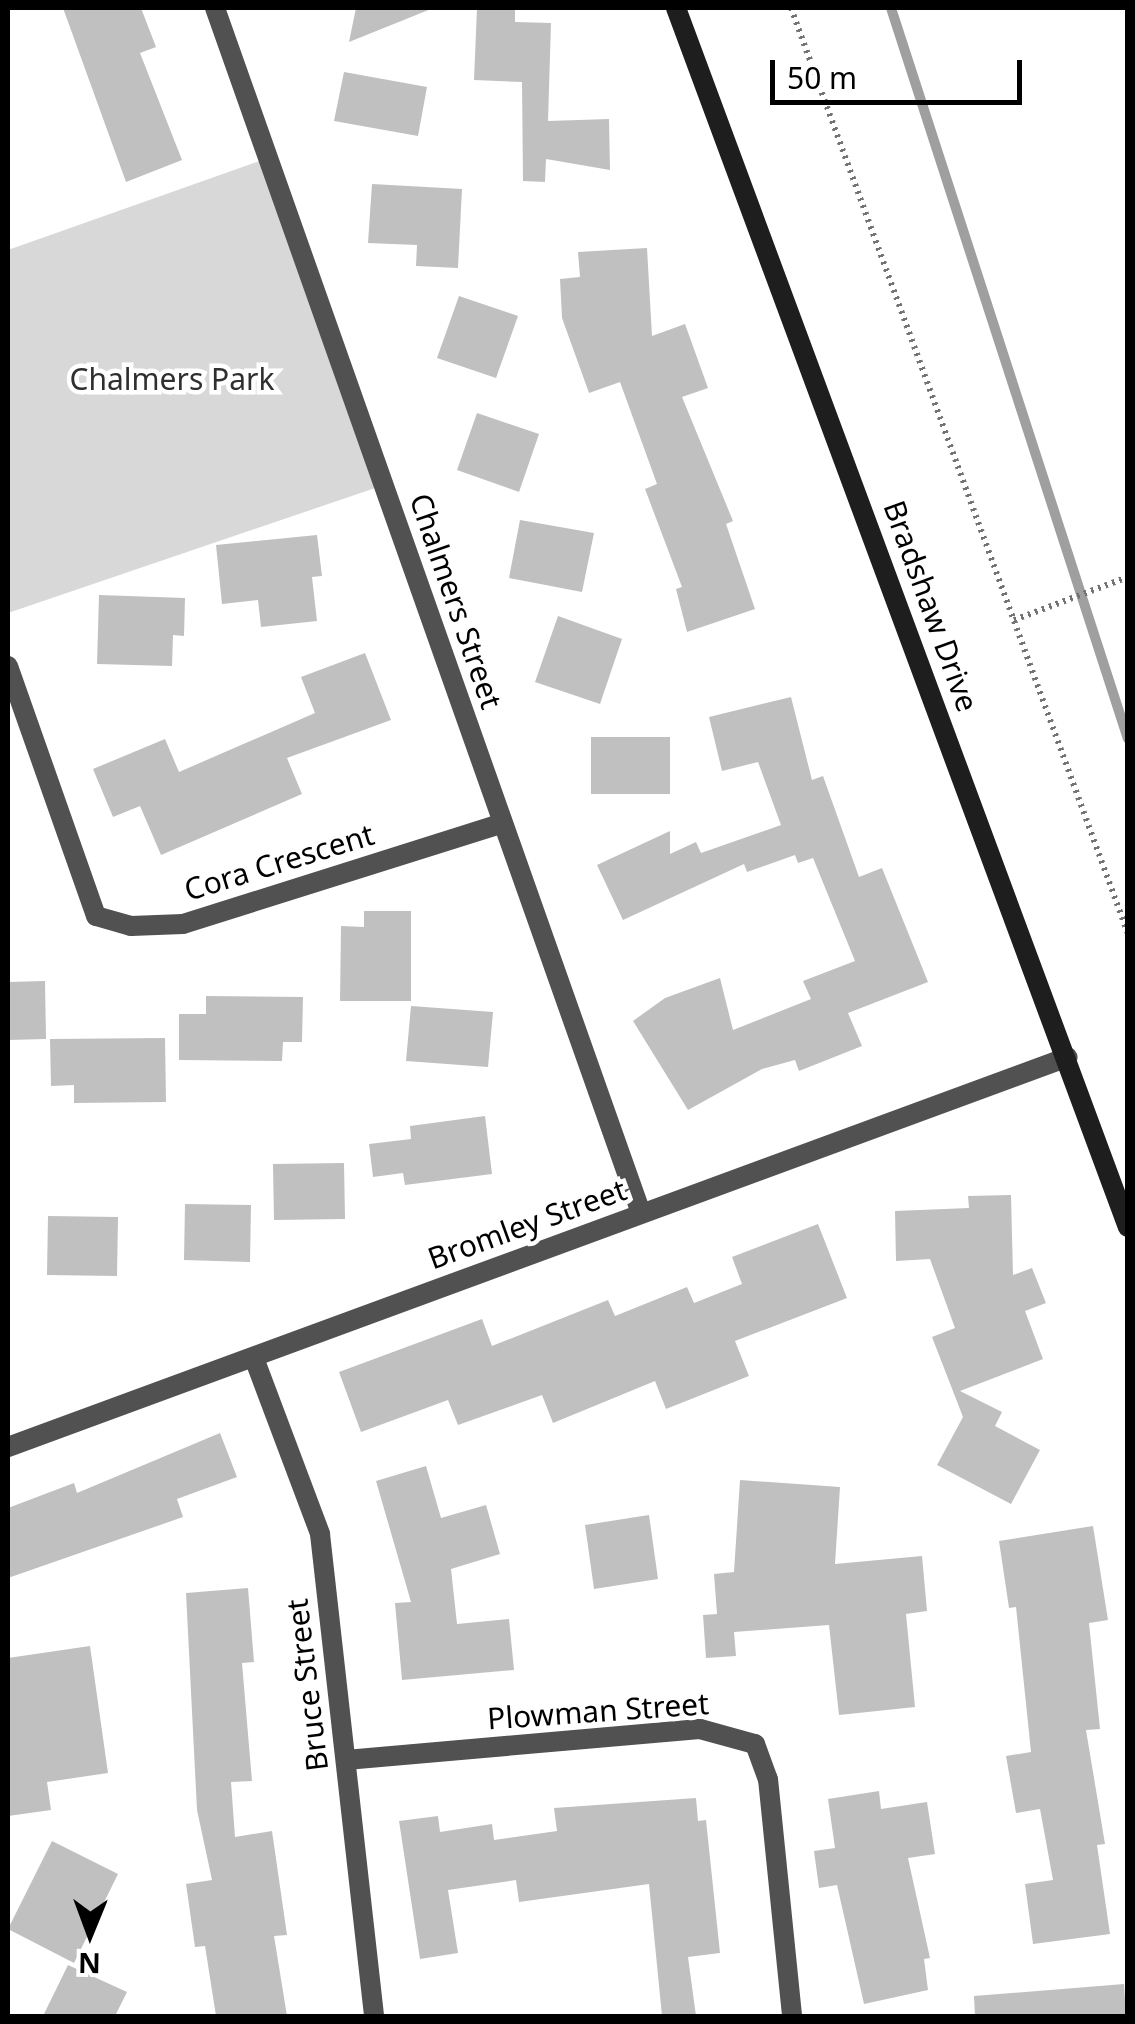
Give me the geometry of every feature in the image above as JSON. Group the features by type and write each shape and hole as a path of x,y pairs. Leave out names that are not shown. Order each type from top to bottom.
{"street":[{"name":"Chalmers Street","path":"215,8 642,1213"},
{"name":"Bradshaw Drive","path":"676,8 1128,1227"},
{"name":"Cora Crescent","path":"8,666 96,916 132,926 183,924 501,824"},
{"name":"Bromley Street","path":"8,1447 1068,1057"},
{"name":"Bruce Street","path":"254,1358 320,1534 374,2016"},
{"name":"Plowman Street","path":"346,1760 700,1729 755,1744 768,1779 792,2016"}],"path":[{"path":"791,8 1128,934"},
{"path":"1014,620 1128,577"}],"green space":[{"name":"Chalmers Park","path":"268,158 384,485 8,613 8,250"}],"building":[{"path":"63,8 141,8 156,47 140,53 182,160 126,182"},
{"path":"356,8 430,8 431,9 349,42"},
{"path":"477,8 515,8 515,22 551,23 548,121 609,119 610,170 546,159 545,182 523,181 522,82 474,80"},
{"path":"344,72 427,87 418,136 334,121"},
{"path":"372,184 462,189 458,268 416,266 417,245 368,243"},
{"path":"647,248 652,336 685,324 708,388 682,397 733,521 726,524 755,609 687,632 676,589 682,587 645,489 657,484 620,382 589,393 562,318 560,279 580,277 578,252"},
{"path":"459,296 518,316 496,378 437,358"},
{"path":"477,413 539,434 519,492 457,470"},
{"path":"520,520 594,533 582,592 509,578"},
{"path":"317,535 322,576 312,577 317,621 261,627 258,600 222,604 216,545"},
{"path":"99,595 185,598 184,636 173,635 172,666 97,664"},
{"path":"558,616 622,639 600,704 535,682"},
{"path":"365,653 391,720 287,758 302,794 161,855 140,806 113,817 93,769 165,739 179,772 315,713 301,677"},
{"path":"791,697 812,780 823,776 859,877 882,868 928,982 848,1013 862,1046 799,1071 795,1060 762,1069 688,1110 633,1021 665,998 720,978 733,1030 811,999 803,981 855,961 813,858 798,863 795,855 747,872 744,864 623,920 597,865 670,831 670,854 696,842 701,853 781,825 758,762 722,771 709,717"},
{"path":"591,737 670,737 670,794 591,794"},
{"path":"364,911 411,911 411,1001 340,1001 341,926 364,927"},
{"path":"45,981 46,1039 8,1040 8,982"},
{"path":"206,996 303,997 302,1042 283,1042 282,1061 179,1060 179,1014 206,1014"},
{"path":"411,1006 493,1012 488,1067 406,1061"},
{"path":"165,1038 166,1102 74,1103 74,1085 51,1086 50,1039"},
{"path":"485,1116 492,1174 405,1185 403,1173 373,1177 369,1144 411,1139 410,1126"},
{"path":"344,1163 345,1219 274,1220 273,1164"},
{"path":"1011,1195 1013,1275 1032,1268 1046,1303 1025,1311 1043,1359 960,1391 1002,1412 995,1426 1040,1450 1011,1504 937,1465 963,1417 932,1337 955,1328 930,1259 896,1261 895,1211 969,1208 968,1196"},
{"path":"185,1204 251,1205 250,1262 184,1260"},
{"path":"48,1216 118,1217 117,1276 47,1275"},
{"path":"818,1224 847,1298 735,1341 749,1376 666,1409 655,1381 553,1423 542,1395 458,1425 448,1400 361,1432 339,1372 482,1319 492,1346 608,1300 615,1316 687,1287 694,1303 742,1284 732,1257"},
{"path":"220,1433 237,1477 177,1499 183,1517 8,1578 8,1508 74,1483 77,1493"},
{"path":"426,1466 441,1518 486,1505 500,1554 451,1569 457,1624 509,1619 514,1670 402,1680 395,1603 411,1602 376,1481"},
{"path":"740,1480 840,1487 835,1564 922,1556 927,1611 906,1614 915,1707 839,1715 829,1625 734,1632 736,1656 706,1658 703,1615 717,1614 714,1574 734,1572"},
{"path":"649,1515 658,1579 594,1589 585,1525"},
{"path":"1093,1526 1108,1620 1089,1623 1100,1729 1086,1730 1105,1844 1097,1845 1110,1934 1033,1944 1025,1884 1053,1880 1040,1809 1016,1813 1006,1756 1031,1752 1016,1607 1009,1608 999,1541"},
{"path":"248,1588 254,1662 242,1663 252,1781 231,1782 235,1837 272,1831 287,1935 274,1936 287,2016 216,2016 205,1946 195,1947 186,1884 212,1880 197,1810 186,1593"},
{"path":"90,1646 108,1773 47,1782 51,1810 8,1816 8,1658"},
{"path":"879,1791 881,1809 927,1802 935,1854 908,1858 930,1958 924,1959 928,1990 864,2004 837,1885 819,1888 814,1851 835,1848 828,1799"},
{"path":"696,1798 698,1821 706,1820 720,1953 688,1957 696,2016 662,2016 649,1884 519,1902 516,1880 448,1890 458,1953 420,1959 399,1821 438,1816 440,1832 492,1824 494,1840 557,1831 554,1808"},
{"path":"52,1841 118,1874 74,1963 8,1929"},
{"path":"68,1965 127,1992 115,2016 43,2016"},
{"path":"1124,1984 1126,2016 975,2016 974,1996"}],"waterway":[{"path":"891,8 1128,739"}]}
